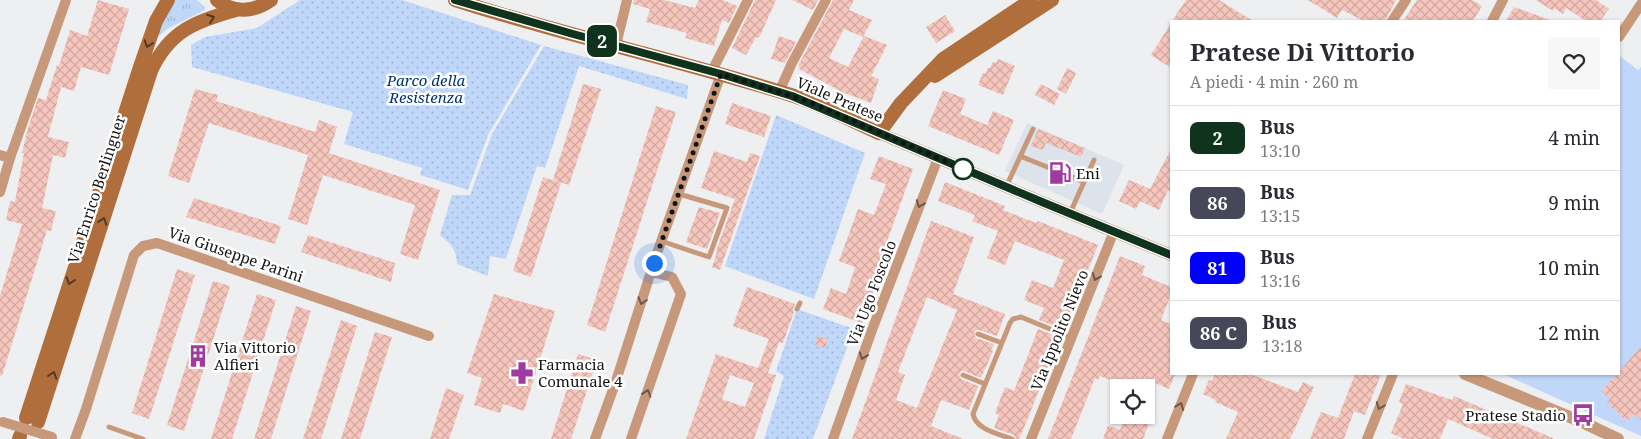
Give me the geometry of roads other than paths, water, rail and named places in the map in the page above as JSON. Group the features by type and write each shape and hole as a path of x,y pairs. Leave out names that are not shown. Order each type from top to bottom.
{"main road":[{"name":"Via Enrico Berlinguer","path":"161,0 32,420 155,61 168,43 188,26 236,10"},
{"name":"Via Enrico Berlinguer","path":"156,21 168,0"},
{"path":"217,0 236,10 255,9 271,0"},
{"name":"Viale Pratese","path":"455,0 716,72 810,102 879,133"},
{"path":"879,133 901,103 943,59 1032,0"},
{"path":"920,82 938,74 1052,0"}],"street":[{"path":"0,192 5,156 66,0"},
{"path":"616,45 627,0"},
{"path":"595,439 678,194 716,72 748,0"},
{"path":"779,92 792,63 826,0"},
{"path":"1393,20 1406,0"},
{"path":"1493,20 1503,0"},
{"path":"1620,36 1641,4"},
{"name":"Viale Pratese","path":"879,133 1170,255"},
{"name":"Via Ugo Foscolo","path":"833,439 872,330 938,158"},
{"name":"Via Ippolito Nievo","path":"1031,439 1114,231"},
{"name":"Via Giuseppe Parini","path":"76,439 134,255 143,246 157,243 429,336"},
{"path":"632,439 681,294 678,285 672,277 651,272"},
{"path":"1167,439 1193,375"},
{"path":"1367,439 1392,375"},
{"path":"1467,375 1582,422 1618,439"},
{"path":"2,421 56,438"},
{"path":"1598,430 1611,439"}],"lane":[{"path":"1006,187 1032,129"},
{"path":"1020,156 1084,182"},
{"path":"1070,214 1094,160"},
{"path":"662,241 709,257 726,208 678,194"},
{"path":"798,309 800,303"},
{"path":"1012,439 980,426 974,421 975,410 1010,323 1016,318 1025,318 1072,338"},
{"path":"978,334 1002,343"},
{"path":"963,375 985,384"},
{"path":"109,427 143,439"}],"place":[{"name":"Eni","path":"1060,173"},
{"name":"Via Vittorio Alfieri","path":"198,356"},
{"name":"Farmacia Comunale 4","path":"522,373"},
{"name":"Pratese Stadio","path":"1583,415"}],"park label":[{"name":"Parco della Resistenza","path":"426,88"}]}
